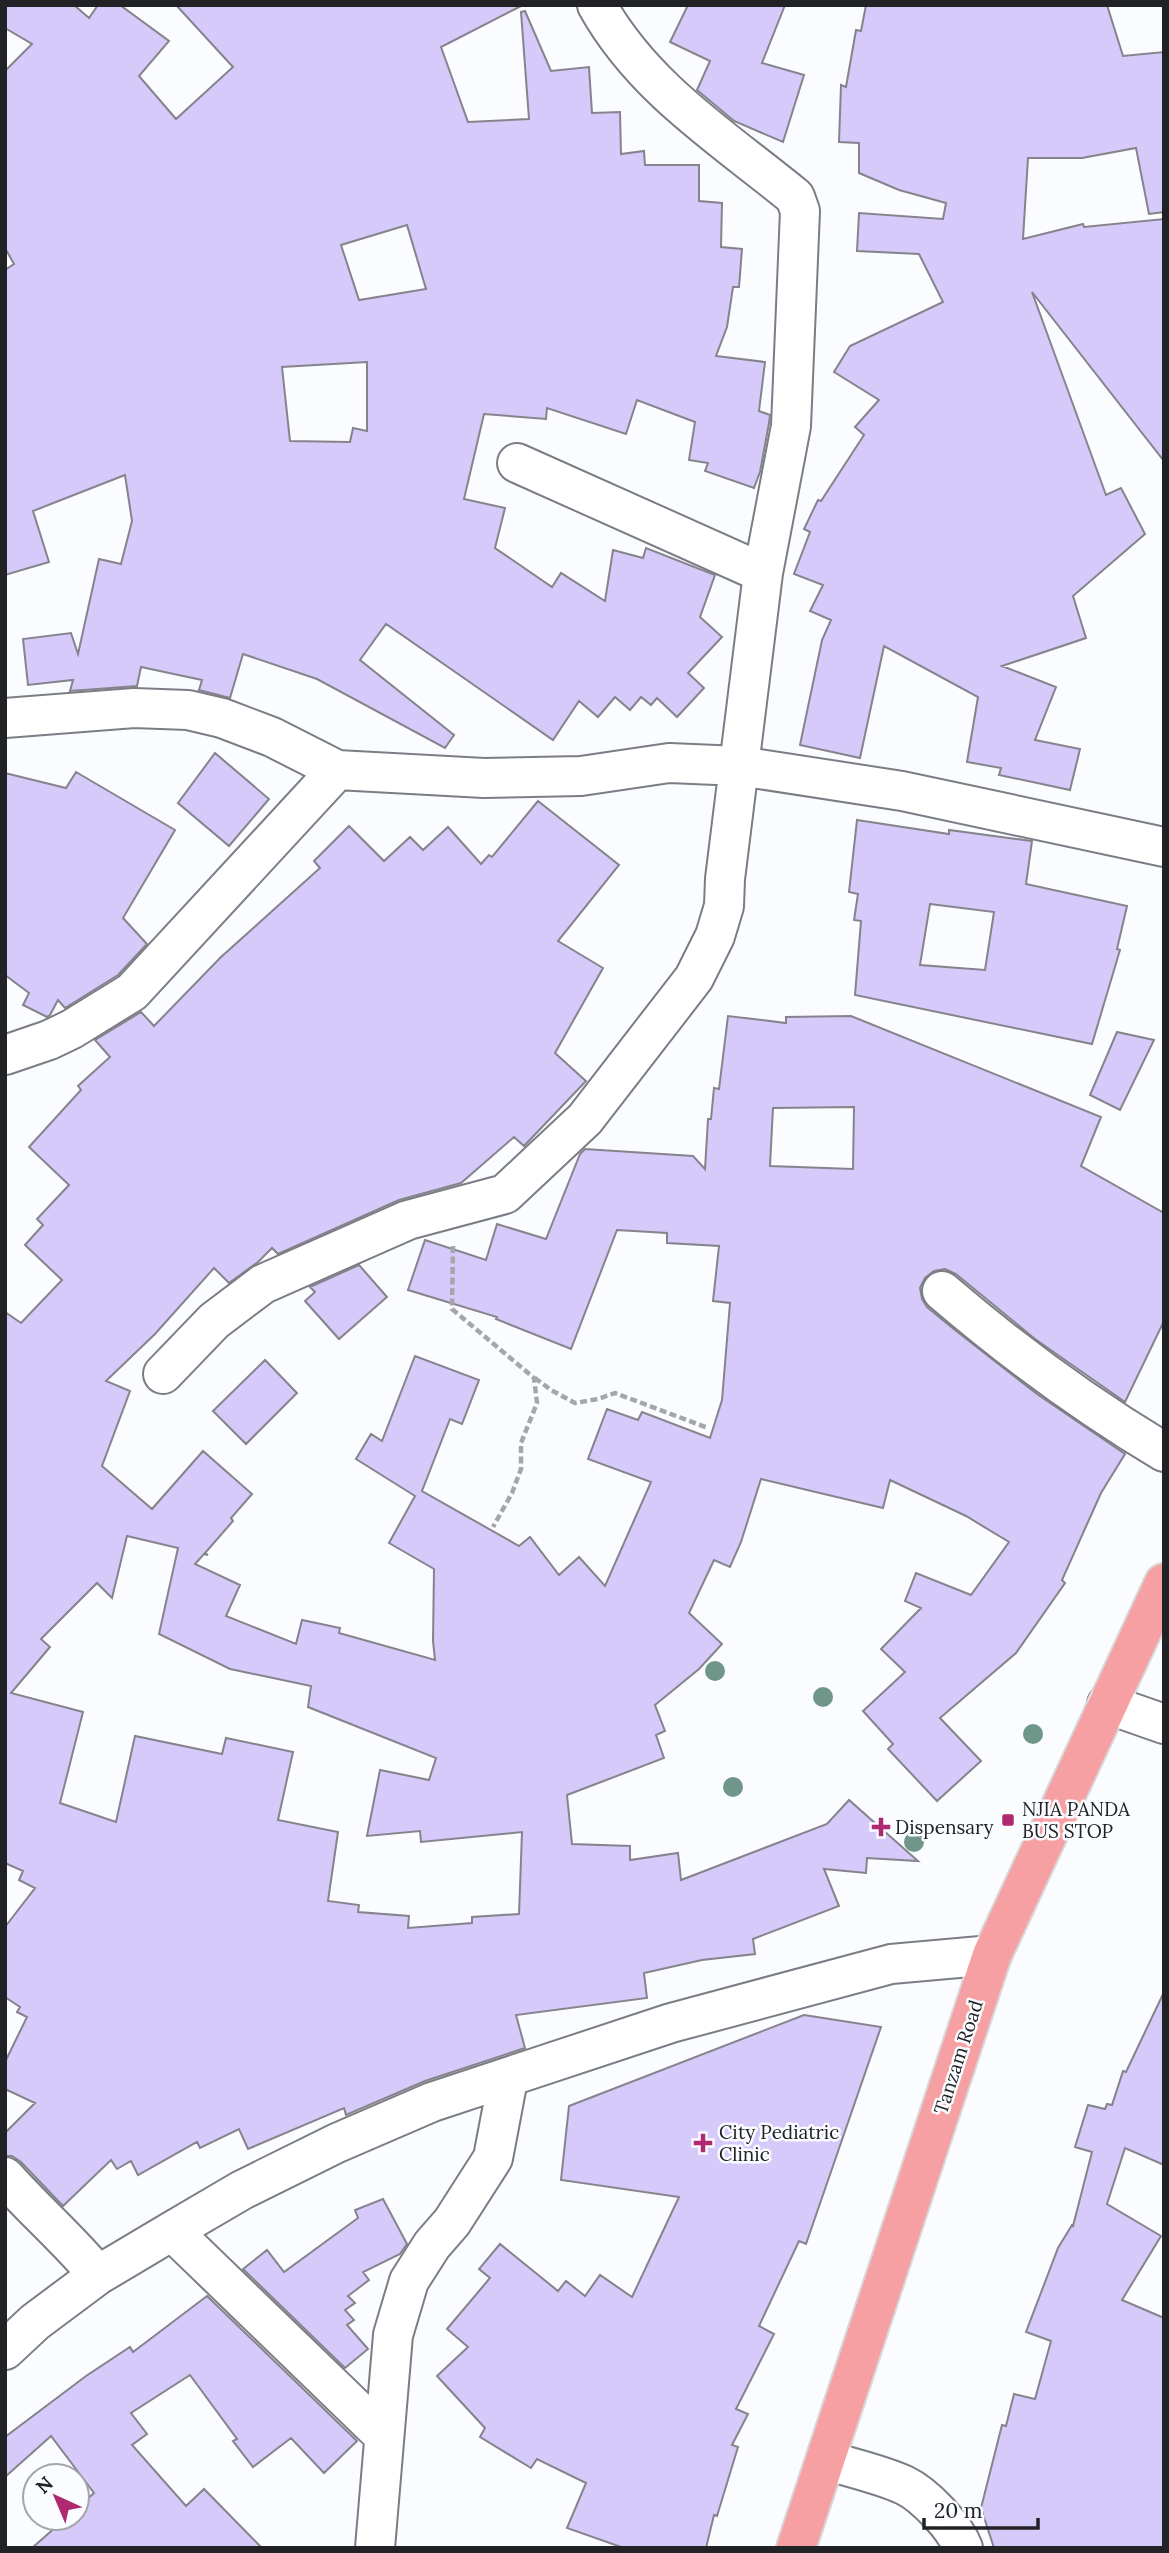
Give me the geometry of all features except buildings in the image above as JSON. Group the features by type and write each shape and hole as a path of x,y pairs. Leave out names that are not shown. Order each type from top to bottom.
{"highway":[{"name":"Tanzam Road","path":"796,2548 992,1955 1164,1583"}],"street":[{"path":"163,1374 214,1321 263,1283 408,1220 505,1194 585,1119 694,978 715,936 724,906 762,573 791,426 800,211 795,197 685,111 628,53 597,5"},
{"path":"517,463 762,573"},
{"path":"5,718 134,708 188,710 222,718 272,737 337,770 484,778 581,776 669,763 740,766 902,791 1164,847"},
{"path":"5,1055 49,1041 132,992 337,770"},
{"path":"942,1291 998,1339 1076,1396 1164,1452"},
{"path":"1107,1704 1164,1724"},
{"path":"5,2350 35,2322 98,2275 242,2190 337,2143 432,2102 671,2023 891,1964 992,1955"},
{"path":"375,2548 393,2335 409,2281 432,2245 452,2222 493,2158 508,2079"},
{"path":"5,2176 98,2275"},
{"path":"172,2231 384,2436"},
{"path":"826,2460 906,2486 935,2508 960,2540 963,2548"}],"path":[{"path":"449,1210 454,1254 452,1309 534,1378 575,1403 615,1394 708,1427"},
{"path":"493,1527 522,1469 521,1443 537,1403 534,1378"}],"place":[{"name":"NJIA PANDA BUS STOP","path":"1008,1820"},
{"name":"Dispensary","path":"881,1827"},
{"name":"City Pediatric Clinic","path":"703,2143"}]}
